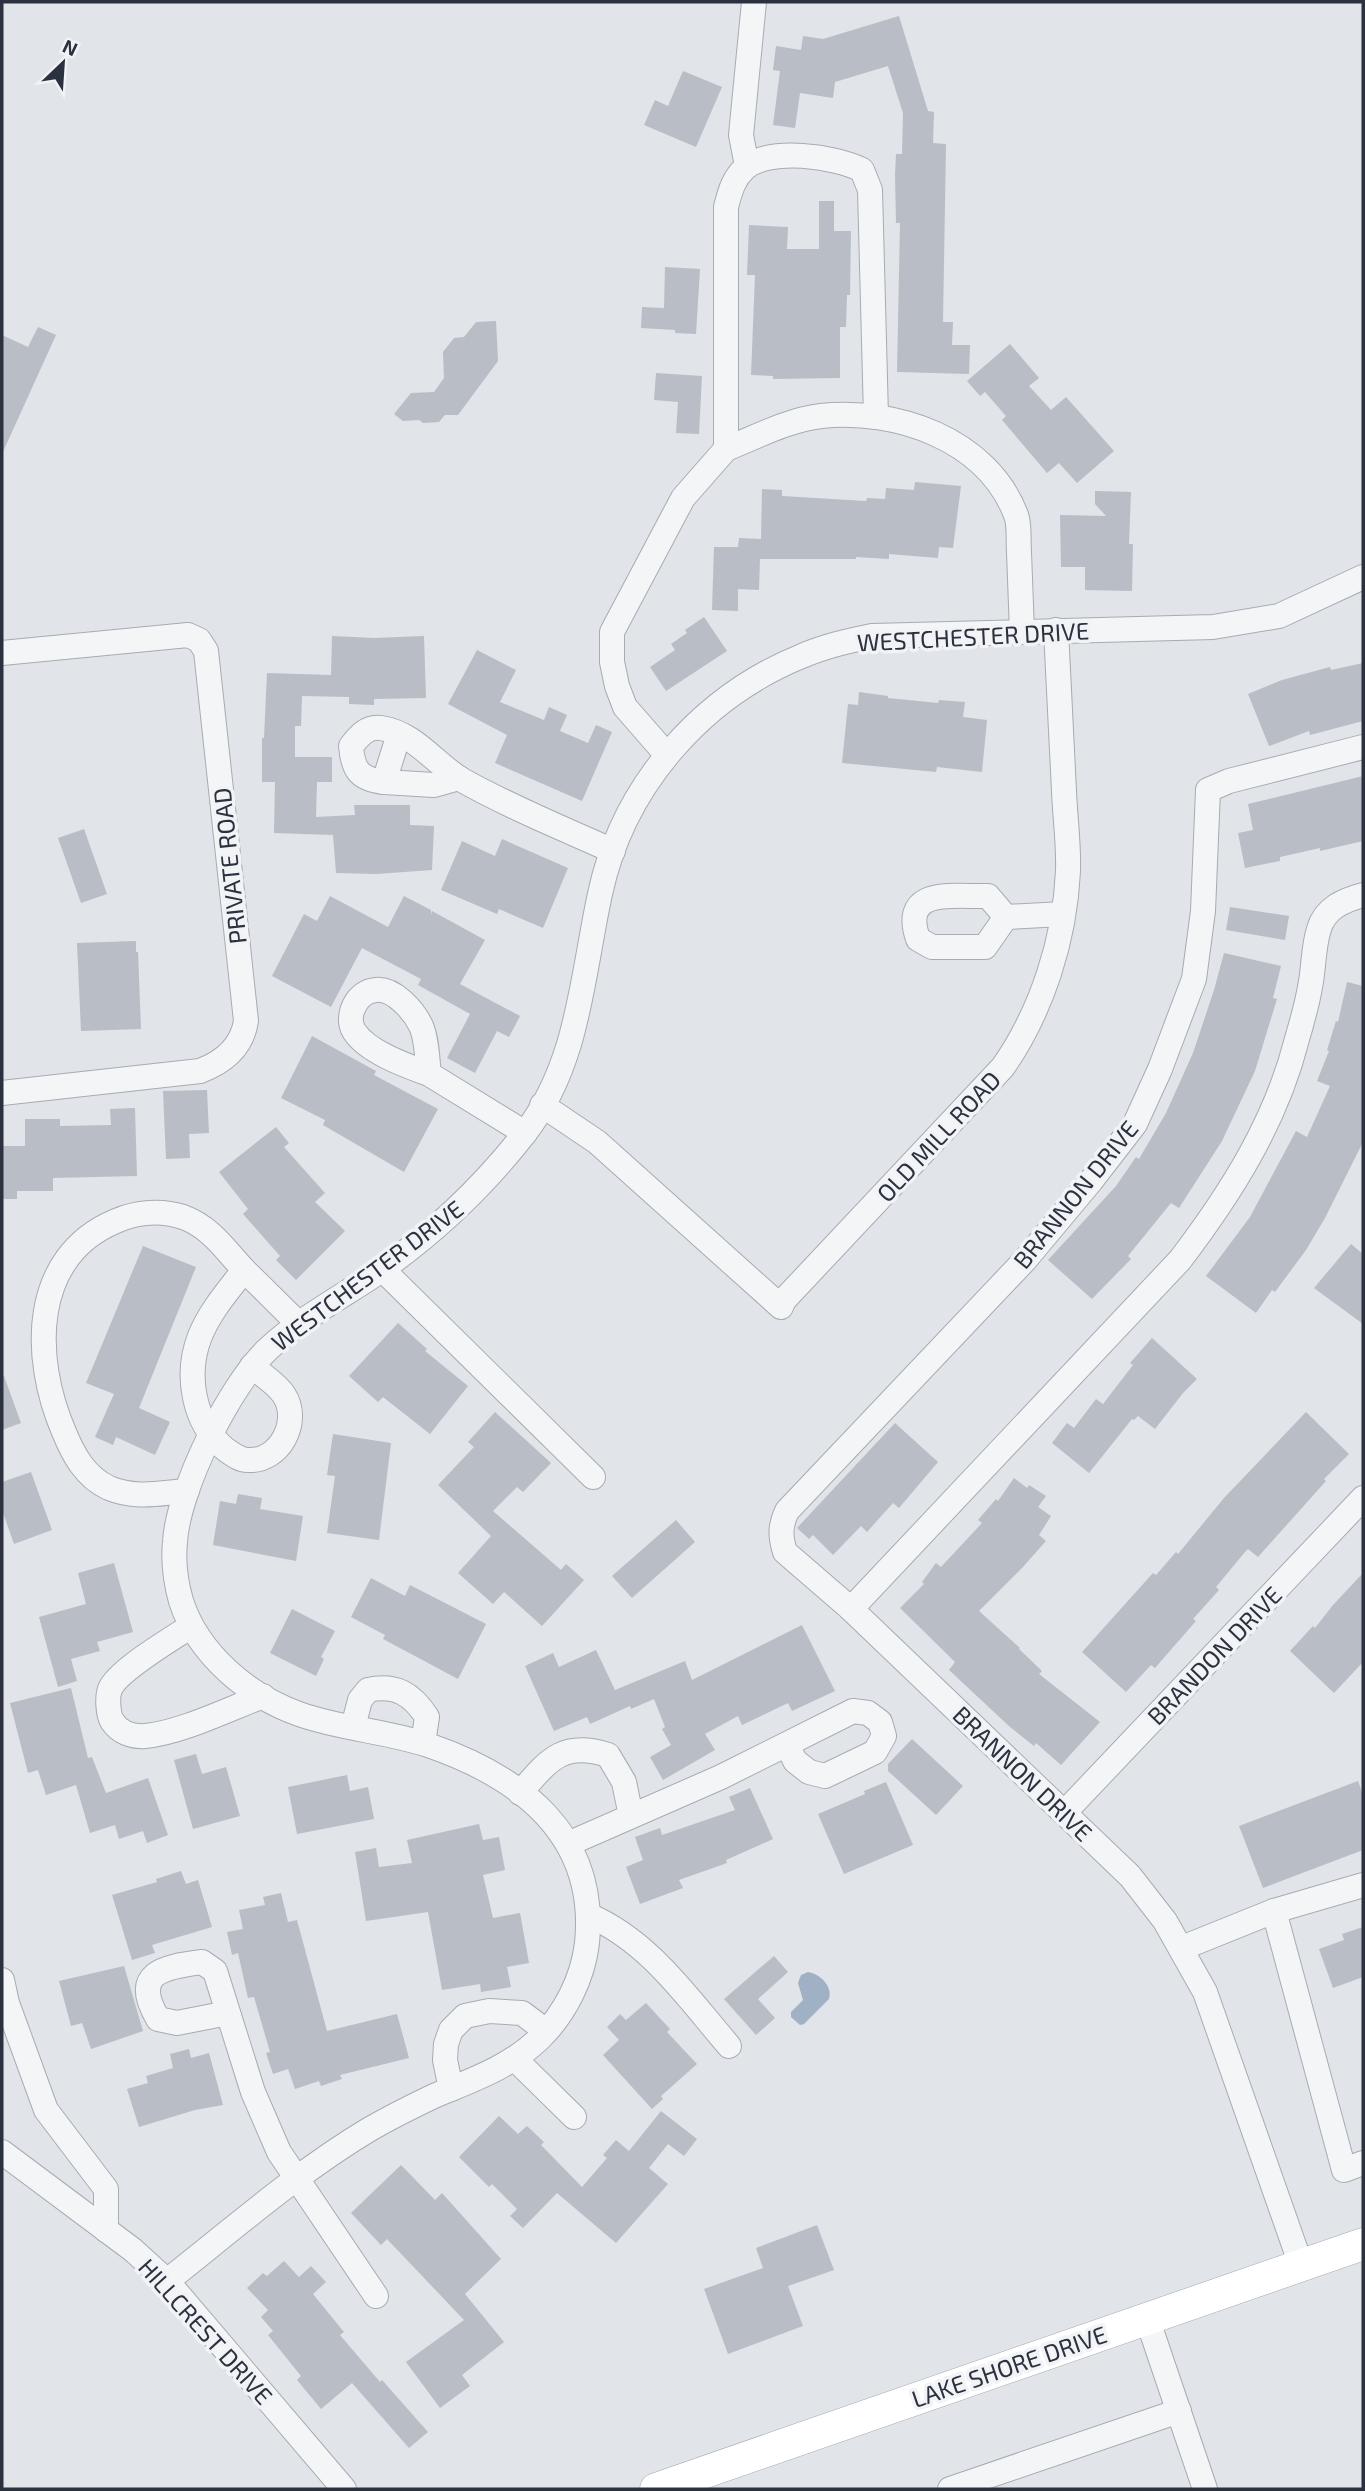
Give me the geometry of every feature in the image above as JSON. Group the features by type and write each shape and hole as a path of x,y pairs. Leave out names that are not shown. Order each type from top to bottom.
{"main road":[{"name":"LAKE SHORE DRIVE","path":"656,2489 1363,2244"}],"street":[{"path":"747,166 741,135 754,2"},
{"path":"726,449 726,207 734,179 747,166 782,155 844,161 862,170 870,190 876,417"},
{"path":"666,754 625,706 612,662 612,632 683,498 726,449 781,426 822,416 876,417 917,426 956,444 976,458 994,478 1017,517 1022,632"},
{"name":"WESTCHESTER DRIVE","path":"167,2281 297,2179 369,2130 425,2100 492,2072 515,2059 546,2031 572,1993 581,1971 588,1915 586,1894 578,1865 568,1844 558,1827 544,1812 510,1784 471,1762 423,1743 303,1716 263,1696 225,1669 191,1626 175,1573 175,1542 179,1514 187,1491 231,1397 252,1366 265,1351 299,1324 382,1269 467,1201 525,1133 558,1074 574,1030 601,889 612,851 627,816 666,754 696,723 751,682 827,646 872,636 1213,627 1279,616 1363,577"},
{"name":"OLD MILL ROAD","path":"542,1105 597,1142 781,1307 784,1300 1003,1067 1034,1016 1053,957 1063,914 1068,870 1056,630"},
{"name":"PRIVATE ROAD","path":"2,653 188,635 199,640 205,651 246,1021 239,1043 229,1056 200,1071 2,1093"},
{"path":"459,778 434,785 369,780 361,775 353,763 351,746 363,732 380,728 399,734 420,745 459,778 612,851"},
{"path":"384,782 399,734"},
{"name":"BRANNON DRIVE","path":"1301,2265 1205,1992 1165,1921 1130,1876 851,1609 785,1552 781,1539 781,1524 787,1511 1025,1260 1135,1124 1160,1069 1194,979 1203,911 1208,790 1229,781 1363,747"},
{"path":"851,1609 1180,1260 1215,1215 1245,1167 1283,1086 1311,987 1319,929 1326,914 1334,906 1363,895"},
{"path":"1006,917 1063,914"},
{"path":"429,1074 525,1133"},
{"path":"187,1491 137,1496 115,1490 86,1472 74,1455 58,1418 44,1360 42,1339 44,1315 63,1263 88,1236 130,1215 150,1213 184,1217 204,1227 299,1324"},
{"path":"382,1269 593,1478"},
{"path":"244,1270 215,1307 199,1338 194,1369 196,1409 211,1437 233,1455 245,1460 261,1460 277,1448 290,1428 291,1411 283,1394 252,1366"},
{"name":"BRANDON DRIVE","path":"1064,1813 1363,1498"},
{"path":"191,1626 123,1673 110,1689 108,1704 111,1719 123,1732 143,1736 175,1729 263,1696"},
{"path":"353,1727 360,1700 368,1690 382,1687 401,1691 418,1702 427,1717 423,1743"},
{"path":"568,1844 721,1777 788,1744"},
{"path":"520,1793 550,1759 567,1752 591,1749 608,1755 624,1782 631,1816"},
{"path":"1182,1948 1274,1911 1363,1885"},
{"path":"1274,1911 1344,2170 1363,2163"},
{"path":"588,1915 610,1924 637,1943 729,2046"},
{"path":"2,1980 7,2003 46,2110 106,2189 106,2230"},
{"path":"451,2089 445,2060 446,2044 452,2030 465,2016 489,2011 522,2014 546,2031"},
{"path":"228,2013 253,2092 279,2152 376,2295"},
{"path":"515,2059 574,2117"},
{"name":"HILLCREST DRIVE","path":"2,2152 133,2250 167,2281 344,2489"},
{"path":"1147,2318 1205,2489"},
{"path":"950,2489 1179,2412"}],"water":[{"path":"808,1972 824,1981 830,1994 829,1999 800,2025 791,2017 791,2012 803,2000 798,1983 801,1975"}],"building":[{"path":"899,16 928,111 934,112 933,143 946,144 943,322 953,322 952,345 970,345 969,374 897,372 900,223 896,223 895,175 896,154 902,154 903,113 888,66 835,82 833,98 800,93 795,128 773,125 780,71 773,70 776,46 801,50 803,36 823,39"},
{"path":"683,71 722,87 696,147 644,125 655,100 668,106"},
{"path":"819,201 834,201 834,231 851,231 850,295 847,295 846,327 840,327 840,378 773,379 773,376 751,375 755,275 747,275 749,225 788,227 787,249 819,249"},
{"path":"665,267 700,269 696,334 641,328 642,307 664,308"},
{"path":"496,321 498,361 458,415 445,415 439,422 423,423 419,420 403,421 394,414 411,393 434,392 444,378 443,352 454,338 464,337 476,322"},
{"path":"38,327 56,335 2,454 2,335 28,347"},
{"path":"1010,344 1039,378 1029,386 1051,410 1066,397 1114,451 1077,483 1059,463 1047,473 1002,420 1006,416 985,392 980,396 967,381"},
{"path":"656,373 702,376 699,434 676,433 678,402 654,400"},
{"path":"915,482 961,486 953,548 939,547 938,558 889,554 889,559 760,559 759,590 738,589 738,611 712,610 714,547 738,547 739,538 761,539 762,489 782,490 782,496 866,501 867,498 885,499 886,488 914,490"},
{"path":"1095,491 1131,492 1129,544 1133,544 1132,591 1085,590 1085,567 1061,567 1060,515 1106,516 1095,504"},
{"path":"704,617 727,651 666,691 650,667 675,650 671,644"},
{"path":"332,636 424,636 426,698 374,699 374,705 349,704 349,697 302,696 301,726 295,726 295,757 332,757 332,782 317,782 316,817 355,815 354,805 410,805 410,825 434,826 432,870 376,874 336,873 333,835 274,833 275,782 262,782 267,673 331,675"},
{"path":"477,650 516,670 500,702 544,720 549,707 567,715 560,731 588,743 596,725 612,732 582,801 495,763 507,735 448,704"},
{"path":"1363,663 1363,721 1310,735 1309,731 1269,746 1248,694 1282,680 1330,667 1331,670"},
{"path":"859,692 938,703 939,700 965,702 963,717 987,720 982,772 937,767 936,772 842,763 848,704 858,705"},
{"path":"1363,776 1363,841 1280,857 1280,861 1245,868 1238,833 1253,830 1248,804"},
{"path":"84,829 107,894 81,903 58,838"},
{"path":"502,839 568,868 543,928 499,909 497,914 441,890 462,841 495,856"},
{"path":"330,896 388,927 404,896 431,910 431,915 432,911 485,940 460,984 520,1016 509,1037 497,1031 475,1073 447,1058 470,1014 418,985 421,979 362,948 331,1007 272,976 304,914 317,921"},
{"path":"1230,907 1289,916 1285,940 1226,930"},
{"path":"136,941 141,1029 81,1031 77,943"},
{"path":"1224,953 1281,966 1273,998 1277,999 1255,1071 1222,1141 1179,1208 1171,1203 1128,1256 1131,1259 1092,1299 1048,1260 1116,1186 1136,1157 1139,1159 1166,1113 1193,1053"},
{"path":"1347,982 1363,986 1363,1142 1306,1250 1256,1313 1206,1276 1250,1217 1296,1131 1307,1137 1330,1086 1317,1081 1329,1051 1327,1050 1336,1021 1338,1022"},
{"path":"312,1036 376,1071 374,1075 438,1109 404,1172 323,1125 325,1120 281,1098"},
{"path":"207,1090 209,1133 189,1134 190,1158 166,1159 163,1091"},
{"path":"135,1108 137,1176 53,1178 53,1191 17,1191 17,1199 2,1199 2,1146 25,1146 25,1119 60,1119 60,1126 111,1125 110,1109"},
{"path":"276,1127 289,1143 284,1147 325,1193 315,1202 345,1231 296,1280 276,1260 280,1256 243,1214 248,1209 219,1172"},
{"path":"1351,1244 1363,1254 1363,1324 1314,1288"},
{"path":"143,1246 196,1267 139,1408 170,1422 155,1455 116,1437 113,1445 95,1437 114,1394 86,1383"},
{"path":"398,1323 427,1349 425,1351 468,1386 430,1434 383,1397 378,1402 349,1376"},
{"path":"1152,1338 1197,1379 1155,1429 1138,1416 1132,1419 1089,1473 1052,1443 1067,1423 1074,1428 1096,1399 1103,1404 1133,1365 1130,1363"},
{"path":"2,1376 21,1423 2,1430"},
{"path":"495,1412 551,1463 523,1492 517,1487 493,1511 561,1570 566,1564 584,1580 542,1626 504,1592 493,1604 458,1573 491,1536 438,1485 474,1447 468,1442"},
{"path":"1306,1412 1349,1454 1324,1479 1326,1481 1258,1557 1248,1549 1245,1552 1216,1587 1219,1590 1193,1619 1196,1621 1155,1668 1151,1665 1126,1692 1082,1652 1153,1573 1156,1575 1176,1552 1178,1554 1224,1498"},
{"path":"895,1423 938,1462 899,1508 893,1503 867,1532 861,1526 833,1555 813,1535 809,1539 797,1528"},
{"path":"333,1434 391,1443 379,1540 327,1533 335,1476 327,1475"},
{"path":"31,1472 52,1530 14,1544 2,1510 2,1482"},
{"path":"1014,1478 1027,1488 1029,1485 1046,1496 1038,1507 1051,1516 1039,1535 1046,1541 979,1611 1042,1671 1039,1674 1100,1722 1061,1765 1036,1743 1034,1746 1010,1727 949,1670 955,1662 900,1608 924,1584 922,1582 936,1563 941,1567 982,1523 978,1520 996,1499 998,1501"},
{"path":"238,1494 262,1498 260,1509 303,1516 296,1561 213,1545 220,1501 236,1504"},
{"path":"676,1520 695,1542 632,1598 612,1576"},
{"path":"114,1563 133,1632 97,1642 100,1651 71,1659 77,1681 58,1687 39,1617 86,1604 78,1573"},
{"path":"1363,1573 1363,1662 1334,1693 1290,1651 1313,1626 1315,1628"},
{"path":"371,1578 405,1596 410,1585 486,1624 458,1679 383,1639 385,1635 351,1617"},
{"path":"292,1609 335,1631 321,1657 324,1659 316,1676 270,1653"},
{"path":"802,1625 835,1691 792,1711 788,1703 742,1725 738,1716 705,1734 715,1750 663,1780 650,1757 671,1745 662,1729 665,1727 654,1699 631,1709 630,1706 590,1724 587,1717 554,1731 525,1666 553,1653 559,1667 596,1650 615,1690 685,1661 692,1680"},
{"path":"71,1688 88,1758 92,1757 106,1793 148,1778 168,1835 147,1843 143,1831 119,1839 115,1825 90,1833 76,1785 46,1795 38,1770 28,1773 10,1703"},
{"path":"912,1739 963,1786 936,1815 888,1771 888,1764"},
{"path":"196,1754 202,1774 226,1767 240,1816 193,1829 174,1760"},
{"path":"347,1775 350,1791 368,1787 374,1819 297,1834 288,1787"},
{"path":"1358,1781 1363,1795 1363,1850 1263,1888 1239,1826"},
{"path":"886,1782 913,1845 844,1874 818,1814"},
{"path":"750,1788 773,1839 726,1860 727,1863 679,1880 683,1888 640,1904 626,1867 643,1860 635,1837 660,1828 662,1835 735,1810 729,1797"},
{"path":"479,1824 483,1840 499,1837 505,1870 483,1875 493,1918 520,1913 529,1963 507,1967 511,1987 481,1992 480,1984 442,1990 428,1912 366,1921 355,1852 376,1848 379,1867 412,1863 407,1840"},
{"path":"181,1871 186,1884 198,1880 212,1927 152,1945 155,1953 132,1960 112,1895 157,1882 156,1879"},
{"path":"281,1893 288,1922 297,1920 327,2031 397,2014 409,2058 340,2075 342,2079 321,2086 319,2081 295,2089 288,2069 273,2074 266,2053 270,2052 254,1997 248,1998 238,1953 232,1955 227,1932 243,1929 239,1910 265,1905 263,1897"},
{"path":"1363,1927 1363,1977 1333,1988 1319,1949 1344,1940 1342,1934"},
{"path":"774,1956 788,1972 758,1999 775,2018 756,2035 724,1999"},
{"path":"124,1966 143,2031 91,2049 82,2023 71,2026 59,1981"},
{"path":"646,2003 670,2029 667,2032 697,2064 661,2096 663,2099 652,2109 603,2055 619,2040 607,2027 620,2014 626,2020"},
{"path":"189,2049 191,2058 209,2053 223,2105 195,2110 139,2127 127,2089 148,2083 146,2076 173,2068 170,2054"},
{"path":"661,2111 697,2139 684,2156 668,2144 649,2168 668,2184 616,2243 557,2193 523,2228 510,2216 517,2209 492,2184 489,2187 459,2157 499,2116 518,2134 527,2126 544,2142 541,2145 582,2187 607,2158 603,2155 616,2140 629,2151"},
{"path":"401,2165 435,2200 442,2193 501,2259 465,2294 504,2342 462,2375 470,2386 440,2408 406,2362 464,2320 387,2239 381,2245 351,2213"},
{"path":"817,2225 834,2270 788,2286 803,2326 728,2354 704,2289 763,2268 756,2248"},
{"path":"284,2261 299,2277 311,2266 326,2282 313,2294 344,2332 340,2335 428,2432 409,2448 352,2383 321,2409 297,2380 301,2376 268,2335 273,2331 261,2317 268,2310 247,2288 263,2273 267,2276"}]}
